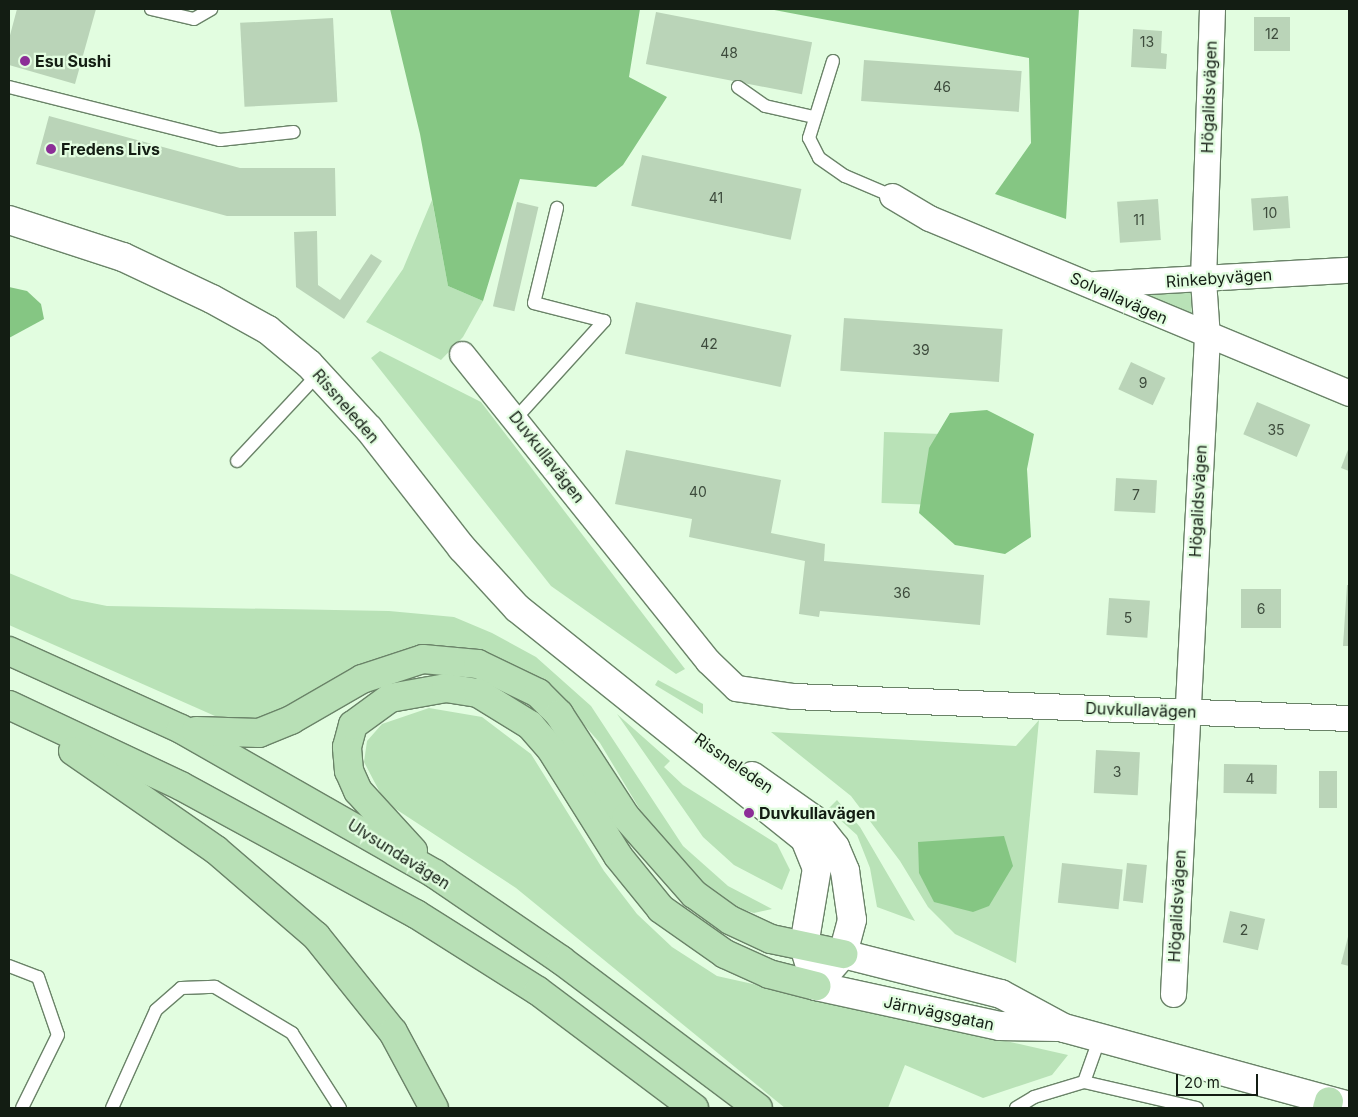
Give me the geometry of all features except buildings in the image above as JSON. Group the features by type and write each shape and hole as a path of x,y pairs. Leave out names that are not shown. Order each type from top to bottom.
{"main road":[{"name":"Ulvsundavägen","path":"9,651 181,729 434,874 561,960 758,1108"},
{"path":"181,729 232,736 259,733 391,667 423,659 478,664 538,693 559,714 626,817 694,894 730,920 771,939 843,954"},
{"path":"434,874 358,791 349,772 346,747 353,725 390,698 446,688 478,693 530,725 551,748 618,856 661,909 725,954 769,974 816,986"},
{"path":"9,705 181,786 416,914 538,991 694,1108"},
{"path":"9,712 120,781 216,850 316,936 393,1032 434,1108"}],"street":[{"name":"Högalidsvägen","path":"1173,994 1207,337 1203,280 1212,9"},
{"name":"Solvallavägen","path":"892,196 930,218 1090,285 1207,337 1349,393"},
{"name":"Rissneleden","path":"9,220 123,258 212,299 268,330 318,374 369,429 462,548 517,608 616,686 813,819 835,847 852,902 843,954"},
{"name":"Rinkebyvägen","path":"1090,285 1203,280 1349,270"},
{"name":"Duvkullavägen","path":"462,354 517,418 708,661 736,688 793,696 1349,718"},
{"name":"Rissneleden","path":"616,686 657,724 805,839 817,868 804,946 816,986"},
{"path":"816,986 843,954"},
{"name":"Järnvägsgatan","path":"843,954 1002,994 1064,1028"},
{"name":"Järnvägsgatan","path":"816,986 1000,1026 1064,1028 1335,1105"}],"lane":[{"path":"151,9 194,19 211,9"},
{"path":"832,61 809,138 819,158 845,176 892,196"},
{"path":"9,87 220,140 294,132"},
{"path":"738,87 765,106 814,117"},
{"path":"517,418 604,321 534,303 557,208"},
{"path":"237,461 318,374"},
{"path":"9,966 38,977 58,1035 22,1108"},
{"path":"112,1108 156,1010 181,988 215,987 292,1033 340,1108"},
{"path":"1084,1082 1100,1037"},
{"path":"1016,1108 1034,1098 1084,1082 1197,1108"}],"green space":[{"path":"390,9 640,9 629,77 667,97 623,165 596,187 520,179 483,301 448,286 420,134"},
{"path":"769,9 1079,9 1066,219 995,194 1031,143 1029,58"},
{"path":"432,200 448,286 483,301 463,337 441,360 366,322 403,269"},
{"path":"9,287 27,291 41,304 44,319 9,338"},
{"path":"1136,292 1191,292 1192,319"},
{"path":"380,351 481,402 685,669 676,674 551,586 371,358"},
{"path":"987,410 1034,434 1027,469 1031,537 1005,554 955,545 919,513 929,448 950,413"},
{"path":"884,432 977,435 974,506 882,503"},
{"path":"9,573 72,599 107,606 389,611 454,617 492,633 536,657 591,706 683,846 728,886 772,909 754,913 738,908 689,872 648,823 600,743 563,701 420,650 387,656 269,717 246,720 215,716 9,625"},
{"path":"658,680 703,704 703,714 655,685"},
{"path":"429,708 482,717 531,754 604,871 637,914 672,947 717,976 1068,1055 1052,1075 983,1098 905,1065 888,1108 785,1108 516,888 385,802 364,762 367,741 382,724"},
{"path":"617,714 670,761 664,767 683,785 777,844 790,870 782,890 734,865 703,837"},
{"path":"1039,720 1016,963 955,934 928,907 900,861 851,796 771,732 1016,746"},
{"path":"837,800 860,827 915,921 877,907 870,868 857,835 828,809"},
{"path":"1004,836 1013,866 989,906 973,912 934,902 919,873 918,842"}],"place":[{"name":"Esu Sushi","path":"25,61"},
{"name":"Fredens Livs","path":"51,149"},
{"name":"Duvkullavägen","path":"749,813"}]}
